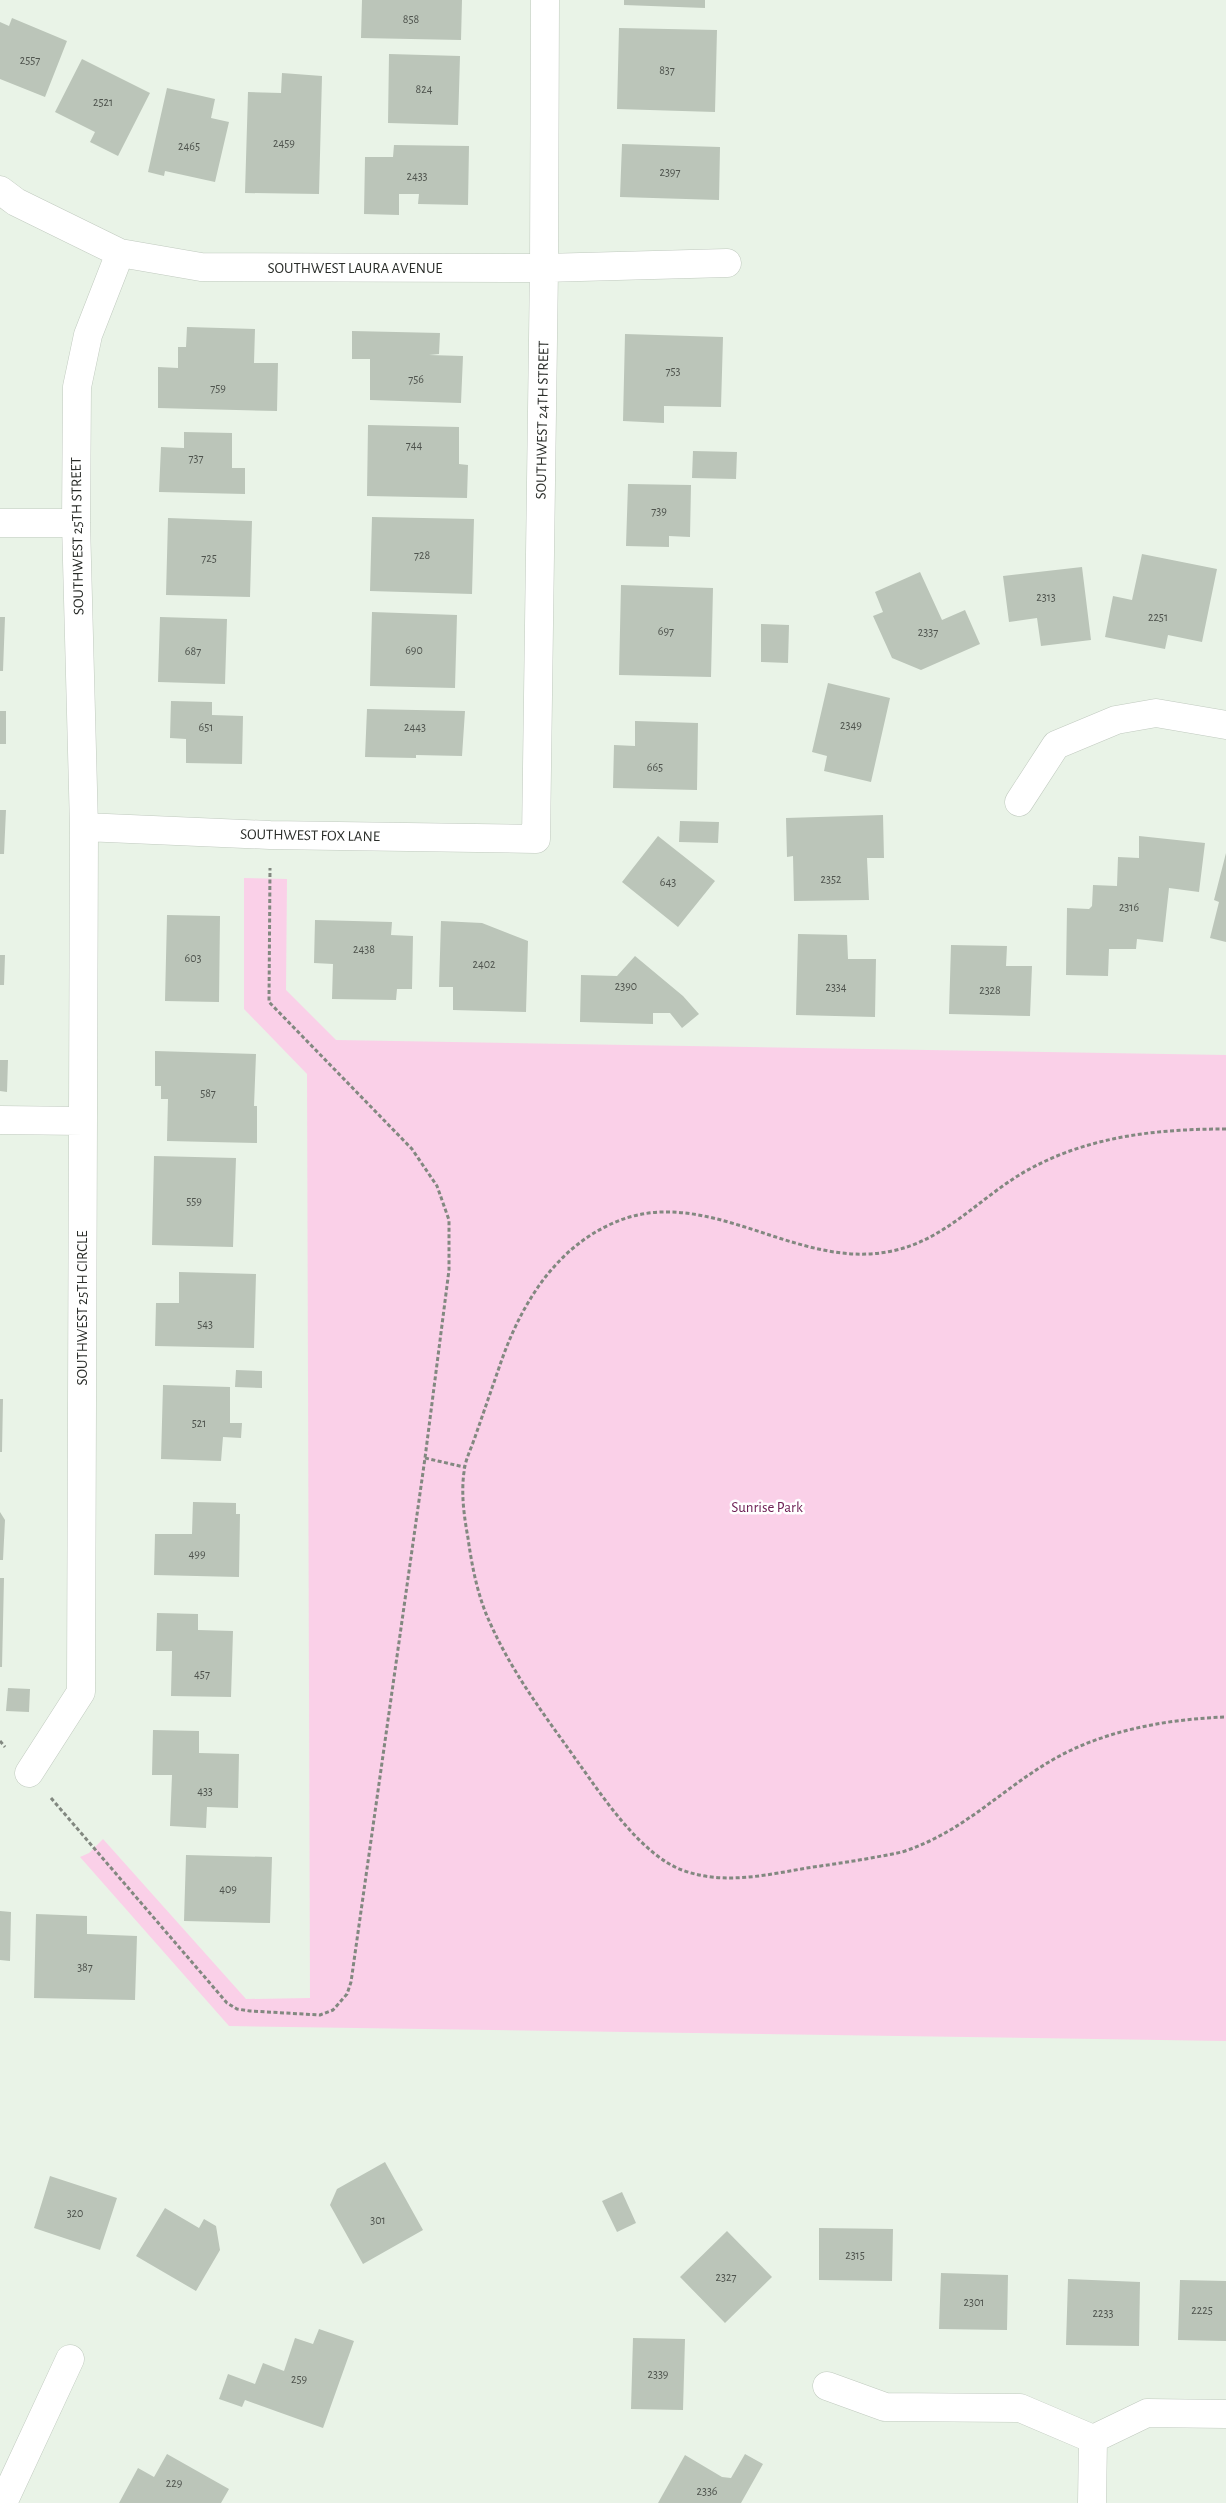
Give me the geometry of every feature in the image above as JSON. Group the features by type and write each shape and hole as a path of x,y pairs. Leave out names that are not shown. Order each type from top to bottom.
{"street":[{"name":"SOUTHWEST 24TH STREET","path":"536,839 544,268 545,0"},
{"name":"SOUTHWEST LAURA AVENUE","path":"0,190 16,202 120,253 200,267 544,268 727,263"},
{"name":"SOUTHWEST 25TH STREET","path":"84,827 76,523 77,387 88,335 120,253"},
{"path":"0,523 76,523"},
{"path":"1020,802 1056,745 1116,720 1156,713 1226,725"},
{"name":"SOUTHWEST FOX LANE","path":"84,827 270,835 536,839"},
{"name":"SOUTHWEST 25TH CIRCLE","path":"29,1773 81,1692 84,827"},
{"path":"0,1120 83,1121"},
{"path":"3,2503 70,2359"},
{"path":"827,2386 885,2407 1020,2408 1093,2439 1147,2413 1226,2414"},
{"path":"1092,2503 1093,2439"}],"path":[{"path":"29,1773 227,2002 237,2009 320,2015 333,2010 347,1994 351,1982 425,1458 449,1270 449,1220 437,1186 412,1149 269,1002 270,835"},
{"path":"1226,1129 1147,1133 1080,1147 1025,1172 940,1233 891,1252 849,1254 818,1250 703,1214 663,1211 639,1213 593,1232 569,1249 532,1297 507,1345 464,1467 463,1498 467,1532 478,1589 490,1624 518,1676 585,1772 629,1828 655,1854 684,1871 721,1878 751,1878 902,1852 926,1844 959,1827 1055,1759 1106,1735 1165,1724 1226,1717"},
{"path":"425,1458 464,1467"}],"green space":[{"name":"Sunrise Park","path":"244,878 287,879 286,990 336,1040 1226,1055 1226,2041 229,2026 80,1857 89,1853 103,1839 246,1999 310,1998 307,1074 244,1009"}],"building":[{"path":"362,0 462,0 461,40 361,38"},
{"path":"624,0 705,0 705,8 624,5"},
{"path":"12,18 67,41 45,97 0,79 0,22 9,26"},
{"path":"619,28 717,30 715,112 617,109"},
{"path":"389,54 460,56 458,125 388,123"},
{"path":"82,59 150,93 118,156 90,142 95,132 55,112"},
{"path":"282,73 322,76 319,194 245,193 248,92 281,93"},
{"path":"167,88 215,99 211,118 229,122 215,182 165,171 164,176 148,172"},
{"path":"622,144 720,147 719,200 620,197"},
{"path":"394,145 469,146 468,205 418,204 419,194 399,194 399,215 364,214 365,157 393,157"},
{"path":"187,327 255,329 254,363 278,363 277,411 158,408 158,367 178,368 178,347 186,347"},
{"path":"352,331 440,333 439,354 429,355 463,356 461,403 370,400 370,359 352,359"},
{"path":"625,334 723,337 721,407 664,406 664,423 623,421"},
{"path":"368,425 459,427 459,464 468,465 467,498 367,496"},
{"path":"184,432 232,433 232,468 245,468 245,494 159,492 161,447 184,448"},
{"path":"693,451 737,452 736,479 692,478"},
{"path":"628,484 691,485 690,537 669,536 669,547 626,546"},
{"path":"372,517 474,519 472,594 370,591"},
{"path":"168,518 252,521 250,597 166,595"},
{"path":"1142,554 1217,569 1202,642 1168,635 1165,649 1105,637 1113,596 1132,600"},
{"path":"1082,567 1091,640 1041,646 1037,618 1009,622 1003,576"},
{"path":"920,572 942,620 965,610 980,644 921,670 892,658 873,616 883,612 875,592"},
{"path":"621,585 713,588 711,677 619,675"},
{"path":"372,612 457,615 455,688 370,686"},
{"path":"0,617 5,617 3,671 0,671"},
{"path":"160,617 227,619 225,684 158,682"},
{"path":"761,624 789,625 788,663 761,662"},
{"path":"828,683 890,698 871,782 824,771 827,756 812,752"},
{"path":"171,701 212,702 212,715 243,716 242,764 186,763 186,739 170,738"},
{"path":"367,709 465,711 462,756 416,755 416,758 365,757"},
{"path":"0,711 6,711 6,744 0,744"},
{"path":"635,721 698,723 697,790 613,788 614,745 635,746"},
{"path":"0,810 6,810 4,854 0,854"},
{"path":"883,815 884,858 867,858 869,900 794,901 793,856 787,857 786,818"},
{"path":"680,821 719,822 718,843 679,842"},
{"path":"658,836 715,881 678,927 622,882"},
{"path":"1139,836 1205,843 1199,892 1169,888 1163,942 1137,939 1136,949 1109,949 1108,976 1066,975 1067,908 1089,909 1092,906 1093,885 1117,886 1118,857 1139,858"},
{"path":"1226,853 1226,942 1210,938 1219,902 1214,900"},
{"path":"167,915 220,916 219,1002 165,1001"},
{"path":"315,920 392,922 391,935 413,936 412,989 397,989 396,1000 332,999 333,964 314,963"},
{"path":"441,921 482,923 528,941 526,1012 453,1010 453,987 439,987"},
{"path":"798,934 847,935 848,959 876,959 875,1017 796,1015"},
{"path":"951,945 1007,946 1006,966 1032,966 1030,1016 949,1014"},
{"path":"0,955 5,955 4,985 0,985"},
{"path":"635,956 683,996 699,1014 682,1028 670,1013 653,1013 653,1024 580,1022 581,975 617,976"},
{"path":"155,1051 256,1054 254,1106 257,1106 257,1143 167,1141 168,1099 161,1099 161,1086 155,1086"},
{"path":"0,1060 8,1060 7,1092 0,1091"},
{"path":"154,1156 236,1158 233,1247 152,1245"},
{"path":"179,1272 256,1274 254,1348 155,1346 156,1303 179,1303"},
{"path":"236,1370 262,1371 262,1388 235,1387"},
{"path":"163,1385 230,1387 230,1423 242,1423 241,1438 223,1437 221,1461 161,1459"},
{"path":"0,1399 3,1399 2,1452 0,1452"},
{"path":"193,1502 236,1503 236,1514 240,1514 239,1577 154,1575 155,1534 192,1534"},
{"path":"0,1512 5,1520 3,1560 0,1560"},
{"path":"0,1578 4,1578 2,1667 0,1667"},
{"path":"157,1613 198,1614 198,1630 233,1631 231,1697 171,1696 172,1651 156,1651"},
{"path":"8,1688 30,1689 29,1712 6,1711"},
{"path":"153,1730 199,1731 199,1753 239,1754 238,1808 207,1807 206,1828 170,1826 172,1775 152,1775"},
{"path":"186,1855 272,1857 270,1923 184,1921"},
{"path":"0,1911 11,1912 10,1961 0,1960"},
{"path":"36,1914 87,1916 87,1934 137,1936 135,2000 34,1998"},
{"path":"385,2162 423,2230 363,2264 330,2205 337,2189"},
{"path":"50,2176 117,2198 100,2250 34,2228"},
{"path":"622,2192 636,2223 617,2232 602,2201"},
{"path":"165,2208 199,2228 204,2219 216,2226 220,2250 196,2291 136,2256"},
{"path":"819,2228 893,2229 892,2281 819,2280"},
{"path":"727,2231 772,2277 725,2323 680,2277"},
{"path":"941,2273 1008,2275 1007,2330 939,2329"},
{"path":"1068,2279 1140,2282 1139,2346 1066,2345"},
{"path":"1180,2280 1226,2281 1226,2341 1178,2340"},
{"path":"319,2329 354,2341 323,2428 245,2400 242,2407 219,2399 228,2374 255,2384 263,2363 284,2371 295,2338 313,2344"},
{"path":"633,2338 685,2339 683,2410 631,2409"},
{"path":"167,2454 229,2489 221,2503 119,2503 138,2468 154,2477"},
{"path":"745,2454 763,2464 741,2503 658,2503 685,2455 722,2477 731,2478"}]}
